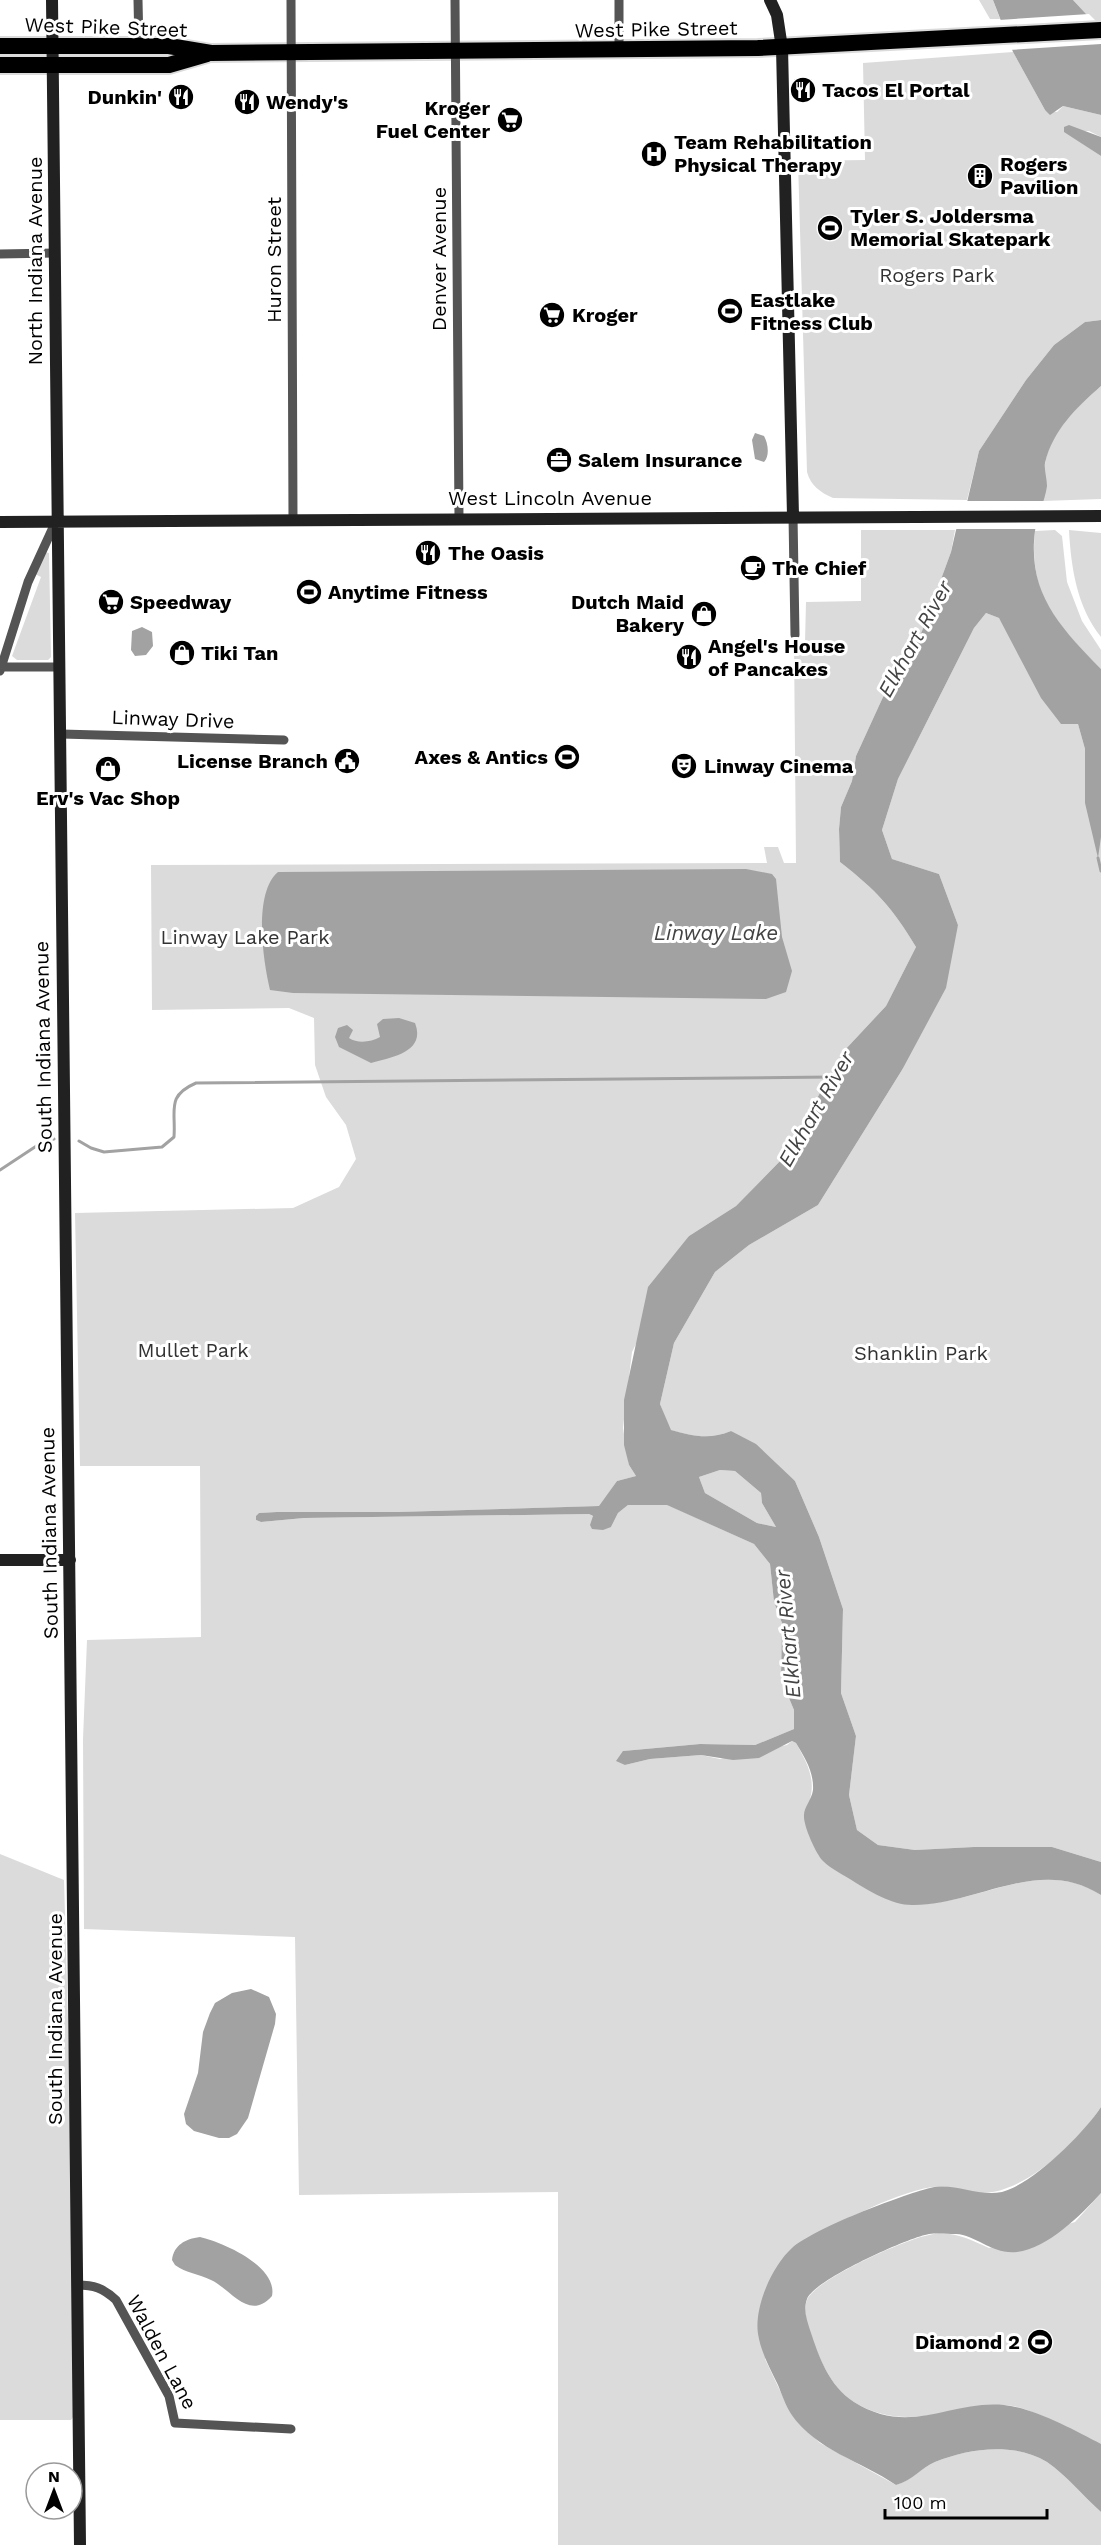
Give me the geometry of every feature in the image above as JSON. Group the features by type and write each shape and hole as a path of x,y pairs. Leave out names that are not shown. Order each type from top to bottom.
{"highway":[{"name":"West Pike Street","path":"0,46 169,46 211,53 782,48 1101,30"},
{"name":"West Pike Street","path":"0,65 169,65 211,53"}],"street":[{"name":"North Indiana Avenue","path":"52,0 56,521"},
{"path":"138,0 139,46"},
{"name":"Huron Street","path":"291,0 293,520"},
{"name":"Denver Avenue","path":"455,0 459,518"},
{"path":"619,0 619,50"},
{"path":"770,0 777,15 782,48 795,635"},
{"path":"0,254 55,253"},
{"name":"West Lincoln Avenue","path":"0,522 1101,516"},
{"path":"56,521 28,582 0,669 60,667"},
{"name":"South Indiana Avenue","path":"56,521 61,735 80,2545"},
{"name":"Linway Drive","path":"61,735 284,740"},
{"path":"0,1560 70,1560"},
{"name":"Walden Lane","path":"76,2285 94,2285 106,2290 116,2300 169,2396 175,2423 291,2429"}],"green space":[{"path":"979,0 993,0 1000,19 990,19"},
{"path":"1073,0 1101,0 1101,30"},
{"name":"Rogers Park","path":"1013,52 1045,110 1057,112 1063,106 1101,115 1101,137 1089,131 1064,131 1101,156 1101,320 1085,322 1054,345 1026,380 979,451 967,500 833,498 817,488 807,472 798,161 865,160 863,63"},
{"path":"1101,386 1101,499 1042,501 1045,464 1052,441 1074,411"},
{"path":"861,530 955,530 951,552 922,631 903,673 883,697 856,756 852,781 841,807 840,862 883,900 916,947 886,1006 843,1052 784,1157 736,1206 689,1236 632,1352 623,1428 629,1465 636,1476 617,1481 600,1506 398,1512 277,1512 259,1513 256,1520 261,1522 304,1518 589,1514 611,1527 618,1513 628,1505 668,1505 754,1544 770,1564 774,1602 782,1623 781,1679 794,1710 794,1729 755,1745 700,1744 623,1751 625,1765 650,1759 701,1755 720,1759 787,1745 792,1741 796,1743 809,1770 812,1784 810,1799 853,1877 857,1883 877,1894 905,1903 933,1903 1017,1883 1045,1880 1073,1883 1101,1895 1101,2107 1091,2121 1065,2150 1016,2184 999,2191 982,2193 939,2186 916,2191 861,2212 793,2248 765,2359 791,2414 820,2443 896,2485 935,2462 962,2453 991,2449 1034,2456 1054,2467 1101,2512 1101,2545 558,2545 558,2192 299,2195 295,1937 84,1929 83,1739 87,1640 201,1637 200,1466 80,1466 75,1213 293,1208 339,1187 356,1159 346,1125 326,1097 315,1065 314,1018 289,1008 152,1010 151,865 767,863 764,847 778,847 784,863 796,863 794,642 805,642 806,602 861,601"},
{"path":"1055,530 1062,536 1067,582 1082,621 1101,650 1101,669 1059,623 1041,592 1034,554 1035,531"},
{"path":"1069,530 1101,533 1101,637 1086,613 1077,587 1071,559"},
{"path":"45,552 49,553 51,657 48,660 17,660 12,656 41,577 35,574"},
{"name":"Shanklin Park","path":"986,613 999,618 1078,724 1085,749 1085,802 1101,800 1101,1862 1052,1847 915,1850 878,1845 857,1830 849,1795 856,1736 841,1693 843,1609 819,1537 795,1481 731,1431 701,1436 670,1430 660,1404 674,1343 715,1272 749,1245 818,1205 902,1070 958,925 939,874 892,859 882,830 898,779 974,628"},
{"path":"720,1470 735,1471 761,1493 762,1503 776,1527 757,1523 705,1493 699,1477"},
{"path":"0,1854 64,1880 79,2409 71,2420 0,2420"},
{"path":"1101,2193 1101,2445 1040,2415 1005,2405 985,2406 929,2416 892,2416 873,2411 854,2402 833,2382 813,2343 805,2313 807,2300 826,2282 882,2252 929,2235 953,2235 989,2248 1075,2222"}],"water":[{"path":"993,0 1073,0 1101,30 1101,115 1063,106 1050,115 1045,110 1013,52"},
{"path":"1069,125 1101,137 1101,156 1064,132 1064,127"},
{"name":"Elkhart River","path":"1101,320 1101,386 1067,420 1049,451 1045,463 1047,486 1036,525 1034,553 1036,573 1050,608 1072,638 1101,669 1101,837 1098,858 1085,803 1085,749 1078,724 1061,724 1041,698 999,618 986,613 974,628 898,779 882,830 892,859 939,874 958,925 946,988 902,1070 818,1205 749,1245 715,1272 674,1343 660,1404 671,1430 701,1436 731,1431 756,1444 795,1481 819,1537 843,1609 841,1693 856,1736 849,1795 857,1830 878,1845 915,1850 1052,1847 1101,1862 1101,1895 1078,1884 1054,1880 1031,1881 936,1903 912,1905 881,1897 830,1867 820,1857 810,1839 804,1820 804,1812 813,1790 812,1777 803,1754 792,1741 759,1758 733,1760 701,1755 650,1759 625,1765 616,1761 623,1751 700,1744 755,1745 794,1729 794,1710 781,1679 782,1623 774,1602 770,1564 754,1544 667,1505 628,1505 618,1513 611,1527 603,1530 592,1529 590,1525 593,1516 589,1514 304,1518 261,1522 256,1520 256,1516 259,1513 277,1512 398,1512 599,1506 617,1481 636,1476 629,1465 624,1445 624,1400 648,1287 689,1236 736,1206 784,1157 843,1052 886,1006 916,947 883,900 840,862 841,807 852,781 856,756 883,697 903,673 922,631 951,552 956,530 965,511 979,451 1026,380 1054,345 1085,322","holes":["720,1470 735,1471 761,1493 762,1503 776,1527 757,1523 705,1493 699,1477"]},
{"path":"755,433 764,436 767,442 768,453 764,462 755,459 752,440"},
{"path":"142,627 152,632 153,646 146,655 135,656 131,650 132,631"},
{"name":"Linway Lake","path":"746,869 772,874 776,879 782,937 792,971 786,992 766,999 293,993 270,990 263,945 263,911 265,895 270,882 278,872"},
{"path":"399,1018 415,1023 416,1041 405,1052 389,1058 371,1063 339,1047 335,1037 338,1028 347,1025 353,1030 349,1038 360,1042 373,1040 380,1037 377,1024 383,1019"},
{"path":"251,1989 269,1997 276,2014 248,2118 237,2134 229,2138 219,2138 194,2131 186,2124 184,2114 198,2073 203,2032 210,2013 215,2003 232,1993"},
{"path":"1101,2107 1101,2193 1074,2220 1052,2237 1029,2249 1008,2252 992,2248 963,2235 929,2234 918,2237 862,2261 826,2281 813,2291 805,2307 813,2340 831,2379 854,2402 874,2412 893,2417 912,2417 966,2407 1004,2405 1041,2415 1101,2444 1101,2512 1054,2467 1034,2456 1020,2452 991,2449 962,2453 935,2462 907,2481 896,2485 813,2437 791,2414 759,2341 757,2323 762,2300 771,2276 785,2256 792,2248 819,2231 916,2192 948,2187 993,2193 1014,2187 1057,2156 1083,2130"},
{"path":"200,2237 234,2250 258,2265 272,2285 272,2296 256,2306 248,2305 211,2280 175,2265 172,2260 175,2250 185,2241"}],"pier":[{"path":"1089,14 1101,26 1101,44 1009,50 999,20"},
{"path":"964,501 1045,501 1039,529 953,529"}],"waterway":[{"path":"1098,858 1101,871"},
{"name":"Elkhart River","path":"79,1141 104,1152 162,1147 174,1137 176,1099 180,1093 196,1083 831,1077"},
{"path":"0,1170 44,1141 54,1139"}],"place":[{"name":"Tacos El Portal","path":"803,90"},
{"name":"Dunkin'","path":"181,97"},
{"name":"Wendy's","path":"247,102"},
{"name":"Kroger Fuel Center","path":"510,120"},
{"name":"Team Rehabilitation Physical Therapy","path":"654,154"},
{"name":"Rogers Pavilion","path":"980,176"},
{"name":"Tyler S. Joldersma Memorial Skatepark","path":"830,228"},
{"name":"Eastlake Fitness Club","path":"730,311"},
{"name":"Kroger","path":"552,315"},
{"name":"Salem Insurance","path":"559,460"},
{"name":"The Oasis","path":"428,553"},
{"name":"The Chief","path":"753,568"},
{"name":"Anytime Fitness","path":"309,592"},
{"name":"Speedway","path":"111,602"},
{"name":"Dutch Maid Bakery","path":"704,614"},
{"name":"Tiki Tan","path":"182,653"},
{"name":"Angel's House of Pancakes","path":"689,657"},
{"name":"Axes & Antics","path":"567,757"},
{"name":"License Branch","path":"347,761"},
{"name":"Linway Cinema","path":"684,766"},
{"name":"Erv's Vac Shop","path":"108,769"},
{"name":"Diamond 2","path":"1040,2342"}],"park label":[{"name":"Linway Lake Park","path":"245,937"},
{"name":"Mullet Park","path":"193,1350"}]}
